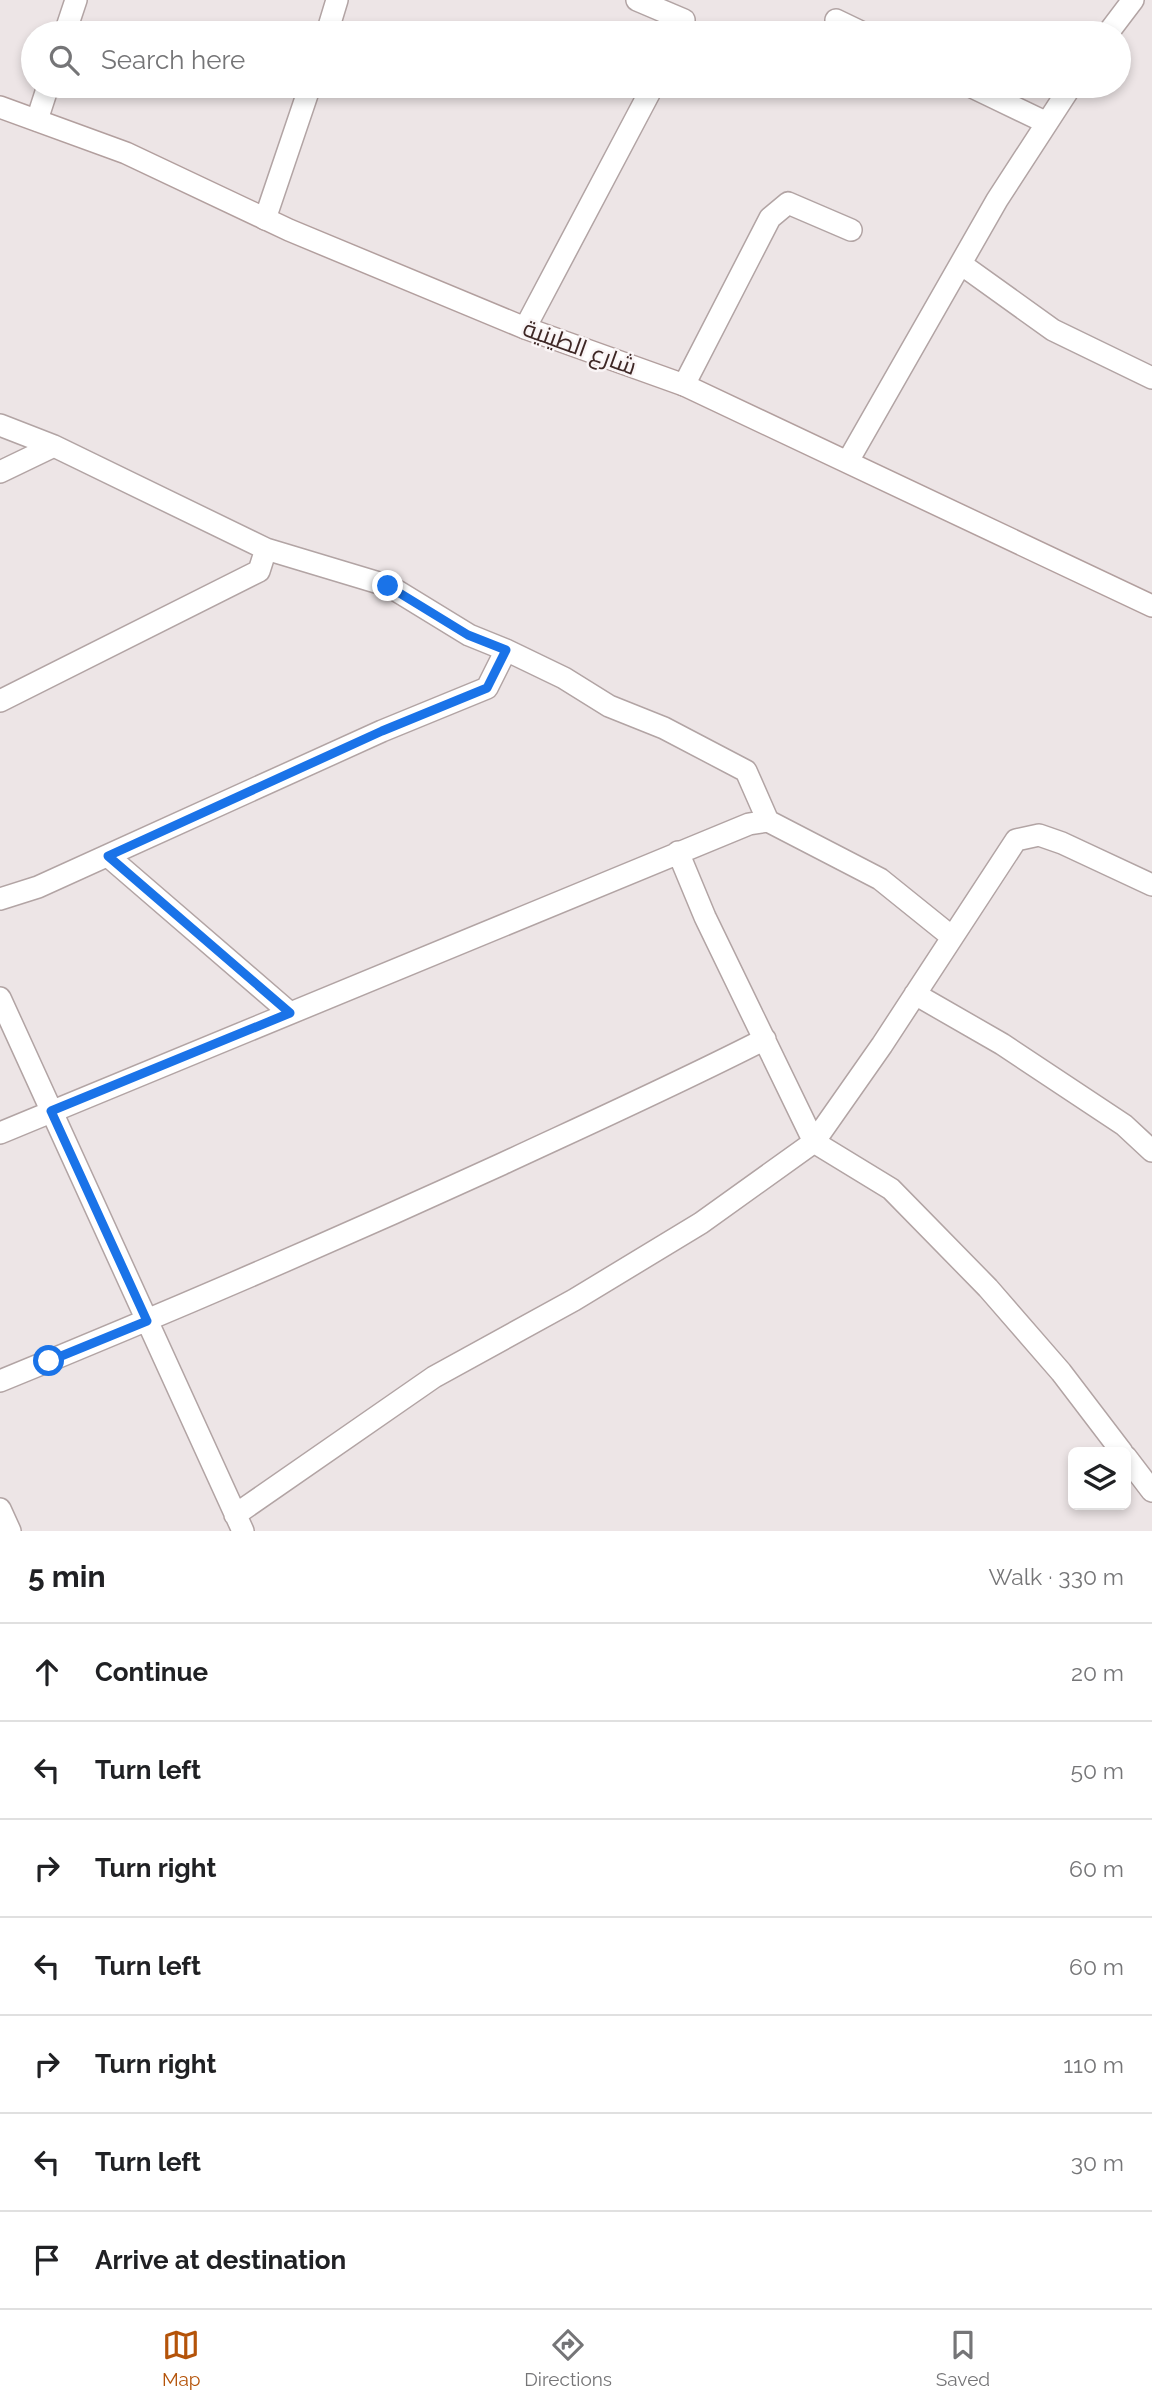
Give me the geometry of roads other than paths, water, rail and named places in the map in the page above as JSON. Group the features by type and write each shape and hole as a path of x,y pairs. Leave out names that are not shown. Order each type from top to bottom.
{"street":[{"path":"69,21 76,0"},
{"path":"331,21 337,0"},
{"path":"637,0 684,21"},
{"path":"1117,21 1133,0"},
{"path":"37,120 44,98"},
{"path":"265,219 306,98"},
{"path":"525,328 647,98"},
{"path":"995,98 1047,123"},
{"path":"848,461 997,200 1063,98"},
{"name":"شارع الطينية","path":"0,107 125,153 265,219 525,328 684,385 1152,606"},
{"path":"684,385 770,218 788,203 851,230"},
{"path":"961,264 1053,331 1152,378"},
{"path":"0,425 54,446 265,549 388,586 468,635 564,678 609,706 664,728 746,771 768,821"},
{"path":"0,472 54,446"},
{"path":"0,701 259,570 265,549"},
{"path":"0,899 38,887 382,731 487,688 506,650"},
{"path":"0,1133 749,824 768,821 880,879 952,937"},
{"path":"0,998 239,1523 434,1377 575,1300 701,1223 814,1142 915,995 1016,840 1039,835 1062,842 1152,885"},
{"path":"678,852 705,917 814,1142 891,1189 988,1288 1061,1372 1118,1447"},
{"path":"108,856 290,1013"},
{"path":"915,995 1024,1059 1124,1125 1152,1151"},
{"path":"0,1381 147,1321 401,1210 688,1079 765,1039"},
{"path":"1131,1464 1152,1491"},
{"path":"0,1508 10,1531"}]}
